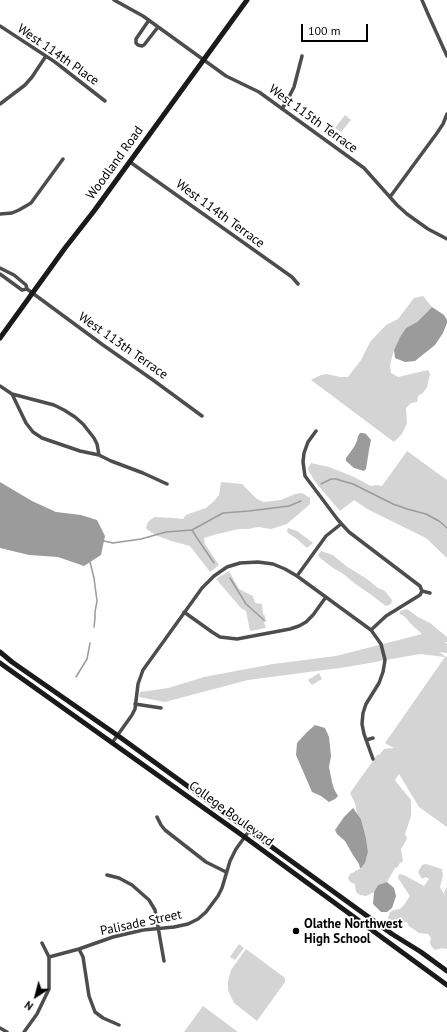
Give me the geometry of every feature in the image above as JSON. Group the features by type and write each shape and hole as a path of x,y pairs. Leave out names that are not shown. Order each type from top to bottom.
{"main road":[{"name":"Woodland Road","path":"0,338 247,0"},
{"name":"College Boulevard","path":"0,652 12,662 118,735 392,934 421,952 447,971"},
{"name":"College Boulevard","path":"0,663 447,986"}],"street":[{"name":"West 115th Terrace","path":"114,0 149,20 226,76 259,92 364,168 407,214 428,229 447,239"},
{"path":"422,0 447,56"},
{"path":"149,20 136,39 136,43 138,45 144,45 158,27"},
{"name":"West 114th Place","path":"0,26 46,56 105,101"},
{"path":"0,104 25,85 46,56"},
{"path":"282,109 294,87 302,56"},
{"path":"390,197 437,133 447,114"},
{"path":"0,214 12,213 31,203 63,158"},
{"name":"West 114th Terrace","path":"130,162 292,277 298,284"},
{"path":"0,268 14,275 26,285 27,289 22,290 0,274"},
{"name":"West 113th Terrace","path":"27,289 202,416"},
{"path":"0,386 12,394 54,405 75,417 83,424 94,438 99,455"},
{"path":"12,394 26,423 37,435 80,451 99,455 167,484"},
{"path":"316,431 308,442 304,453 303,462 305,476 341,524 349,532 416,582 422,591"},
{"path":"296,576 326,536 341,524"},
{"path":"112,743 135,709 138,684 143,670 202,588 214,576 227,567 240,563 258,562 273,564 296,576 371,630 381,644 385,660 383,672 366,704 362,724 372,759"},
{"path":"422,591 430,593"},
{"path":"371,630 386,616 420,595 422,591"},
{"path":"184,612 212,632 220,636 237,639 299,626 313,615 326,597"},
{"path":"135,704 161,708"},
{"path":"366,740 373,738"},
{"path":"157,817 165,830 206,862 226,872"},
{"name":"Palisade Street","path":"49,957 80,949 113,937 143,930 174,927 188,924 198,919 206,912 218,896 230,861 249,830"},
{"path":"107,875 119,878 132,885 149,900 155,910 164,961"},
{"path":"24,1032 37,1014 49,989 49,957 42,943"},
{"path":"80,949 89,996 95,1012 103,1018 119,1025"},
{"path":"0,1028 7,1032"}],"shaded area":[{"path":"345,115 351,120 341,132 335,128"},
{"path":"423,296 432,307 417,322 406,328 394,350 390,365 391,373 398,377 428,370 430,374 427,387 423,393 418,396 417,402 411,403 406,408 407,423 402,434 394,442 311,380 327,374 348,377 361,360 370,342 386,325 398,319 414,298"},
{"path":"432,307 444,315 447,320 443,333 435,345 415,361 405,362 395,358 394,350 406,328 417,322"},
{"path":"360,433 366,434 371,440 366,469 364,471 354,468 346,461 346,458 354,447"},
{"path":"407,451 447,480 447,558 426,538 367,509 354,500 340,511 316,483 308,470 311,463 329,467 352,476 371,486 382,486"},
{"path":"0,482 32,501 56,512 81,515 97,520 105,536 101,555 84,566 58,557 29,555 0,548"},
{"path":"221,482 242,484 257,499 264,502 281,500 295,494 302,493 310,498 310,504 287,524 271,529 258,527 239,529 204,538 205,544 219,565 210,572 190,546 158,536 146,528 148,522 154,517 183,519 186,515 206,508 219,495"},
{"path":"288,528 297,531 313,543 307,548 288,533"},
{"path":"321,551 333,555 346,566 378,588 385,591 392,600 391,604 386,606 333,568 320,558 318,555"},
{"path":"229,571 239,589 253,596 255,603 262,604 266,628 250,631 246,611 241,608 216,579"},
{"path":"407,609 430,623 447,637 447,642 445,642 447,644 447,653 439,652 446,657 447,656 447,827 419,807 399,774 395,780 411,800 411,816 405,834 407,839 401,849 403,861 398,867 395,868 387,882 378,885 374,892 366,896 360,895 356,892 355,884 350,882 348,878 350,874 361,868 365,863 368,852 361,819 357,813 355,803 350,793 377,755 384,749 394,748 385,743 445,657 420,654 347,667 248,680 165,702 139,697 140,692 168,688 204,677 273,664 336,656 422,634 400,614 400,611"},
{"path":"319,673 322,679 312,685 308,680"},
{"path":"315,725 325,728 329,737 331,756 329,767 334,789 338,796 329,802 312,792 296,755 297,743"},
{"path":"353,808 361,819 368,852 365,863 361,868 345,841 337,834 335,830 344,817"},
{"path":"426,864 442,869 443,876 440,887 445,896 444,892 447,887 447,949 442,948 435,950 431,946 431,938 428,934 419,933 409,926 407,922 395,923 391,922 388,918 390,912 400,909 410,896 398,878 399,874 404,875 424,886 429,879 426,877 422,879 418,872 422,865"},
{"path":"387,882 394,888 396,896 392,908 387,912 381,912 373,904 374,892 378,885"},
{"path":"239,944 244,948 235,960 230,957"},
{"path":"246,949 285,978 285,982 257,1021 234,1003 228,990 228,981 231,970"},
{"path":"203,1006 238,1032 184,1032"}],"waterway":[{"path":"321,484 331,479 337,479 353,484 393,504 426,514 439,521 447,528"},
{"path":"104,541 113,543 141,539 166,532 192,530 223,513 289,506 301,501"},
{"path":"192,530 214,563"},
{"path":"90,562 97,601 94,627"},
{"path":"230,578 246,604 264,620"},
{"path":"76,677 87,659 90,643"}],"place":[{"name":"Olathe Northwest High School","path":"296,931"}]}
